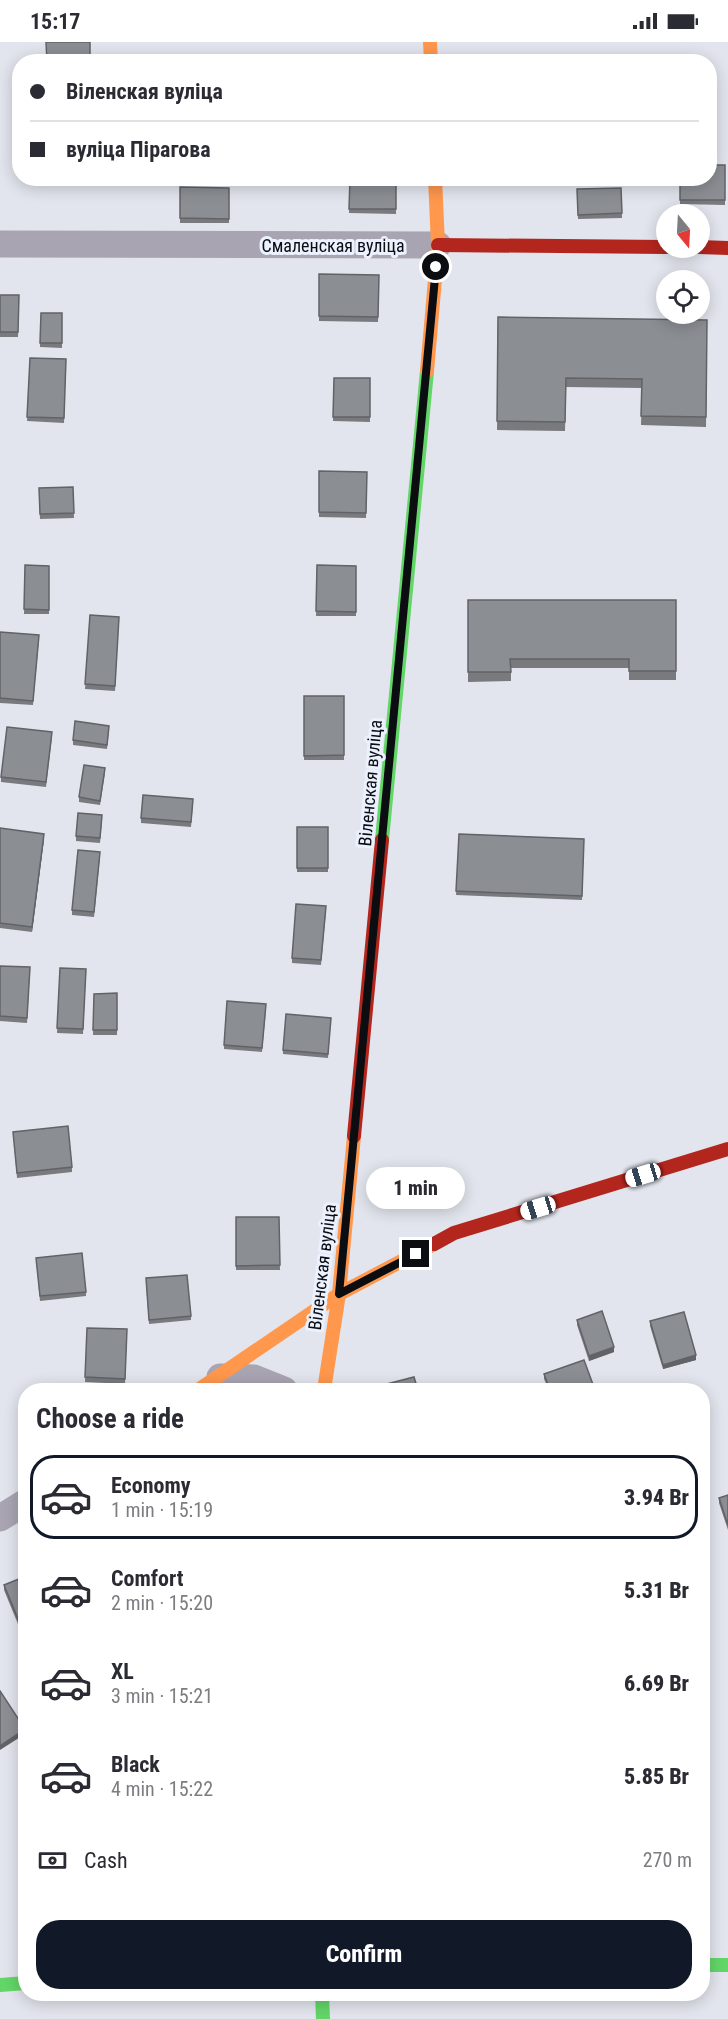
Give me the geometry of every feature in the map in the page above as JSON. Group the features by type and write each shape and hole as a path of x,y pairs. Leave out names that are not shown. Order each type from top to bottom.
{"street":[{"name":"Віленская вуліца","path":"325,1383 339,1294 434,311 438,245 435,186"},
{"name":"Смаленская вуліца","path":"0,244 656,247"},
{"path":"710,247 728,248"},
{"path":"210,1383 339,1294 454,1233 728,1149"},
{"path":"216,1383 254,1378 266,1383"},
{"path":"0,1518 18,1507"},
{"path":"710,1965 728,1965"},
{"path":"0,1985 18,1984"},
{"path":"322,2001 323,2019"}],"building":[{"path":"46,42 90,42 90,54 47,54"},
{"path":"717,165 725,165 725,200 680,200 680,186 717,186"},
{"path":"350,186 396,186 396,209 349,209"},
{"path":"180,187 229,188 229,219 180,218"},
{"path":"621,188 622,213 578,215 577,189"},
{"path":"319,274 379,275 378,317 319,316"},
{"path":"0,295 19,295 18,332 0,332"},
{"path":"41,313 62,313 62,343 40,343"},
{"path":"498,317 656,319 656,324 707,324 706,417 641,416 642,379 566,378 565,422 497,421"},
{"path":"30,358 66,359 64,418 27,417"},
{"path":"334,378 370,378 370,417 333,417"},
{"path":"319,471 367,472 366,513 319,512"},
{"path":"73,487 74,513 40,514 39,488"},
{"path":"25,565 49,566 49,610 24,609"},
{"path":"317,565 356,566 356,612 316,611"},
{"path":"468,600 676,600 676,671 629,671 629,659 510,659 511,672 468,672"},
{"path":"90,615 119,617 115,686 85,684"},
{"path":"0,632 39,635 33,701 0,698"},
{"path":"304,696 344,696 344,755 304,756"},
{"path":"75,721 109,726 107,745 73,740"},
{"path":"7,727 52,732 46,782 1,777"},
{"path":"84,765 105,768 100,801 79,797"},
{"path":"143,795 193,799 191,822 141,818"},
{"path":"78,813 102,815 100,838 76,836"},
{"path":"297,827 328,827 328,868 297,868"},
{"path":"0,828 44,834 32,927 0,923"},
{"path":"459,834 584,839 582,896 456,891"},
{"path":"78,850 100,852 94,912 72,910"},
{"path":"296,904 326,906 321,960 292,958"},
{"path":"0,966 30,967 27,1018 0,1016"},
{"path":"60,968 86,969 83,1029 57,1028"},
{"path":"117,993 117,1030 93,1030 94,994"},
{"path":"227,1001 266,1004 262,1048 224,1045"},
{"path":"286,1014 331,1018 328,1054 283,1050"},
{"path":"68,1126 72,1167 17,1173 13,1132"},
{"path":"236,1217 279,1217 280,1265 236,1266"},
{"path":"82,1253 86,1292 40,1296 36,1258"},
{"path":"187,1275 191,1316 149,1320 146,1278"},
{"path":"602,1311 614,1347 589,1356 577,1320"},
{"path":"684,1312 696,1355 663,1365 650,1321"},
{"path":"87,1328 127,1329 125,1379 85,1377"},
{"path":"584,1360 592,1383 547,1383 544,1374"},
{"path":"414,1377 416,1383 391,1383"},
{"path":"728,1495 728,1525 719,1498"},
{"path":"18,1579 18,1619 4,1585"},
{"path":"0,1691 18,1718 18,1734 0,1746"}],"traffic: fast":[{"path":"382,840 427,371"},
{"path":"710,1965 728,1965"},
{"path":"0,1985 18,1984"},
{"path":"322,2001 323,2019"}],"traffic: slow":[{"path":"430,42 431,54"},
{"path":"427,371 438,245 435,186"},
{"path":"325,1383 339,1294 354,1136"},
{"path":"208,1383 339,1294 434,1244"}],"traffic: jam":[{"path":"438,245 656,247"},
{"path":"710,247 728,248"},
{"path":"354,1136 382,840"},
{"path":"434,1244 454,1233 728,1149"}],"route":[{"path":"416,1254 339,1294 434,311 436,267"}]}
